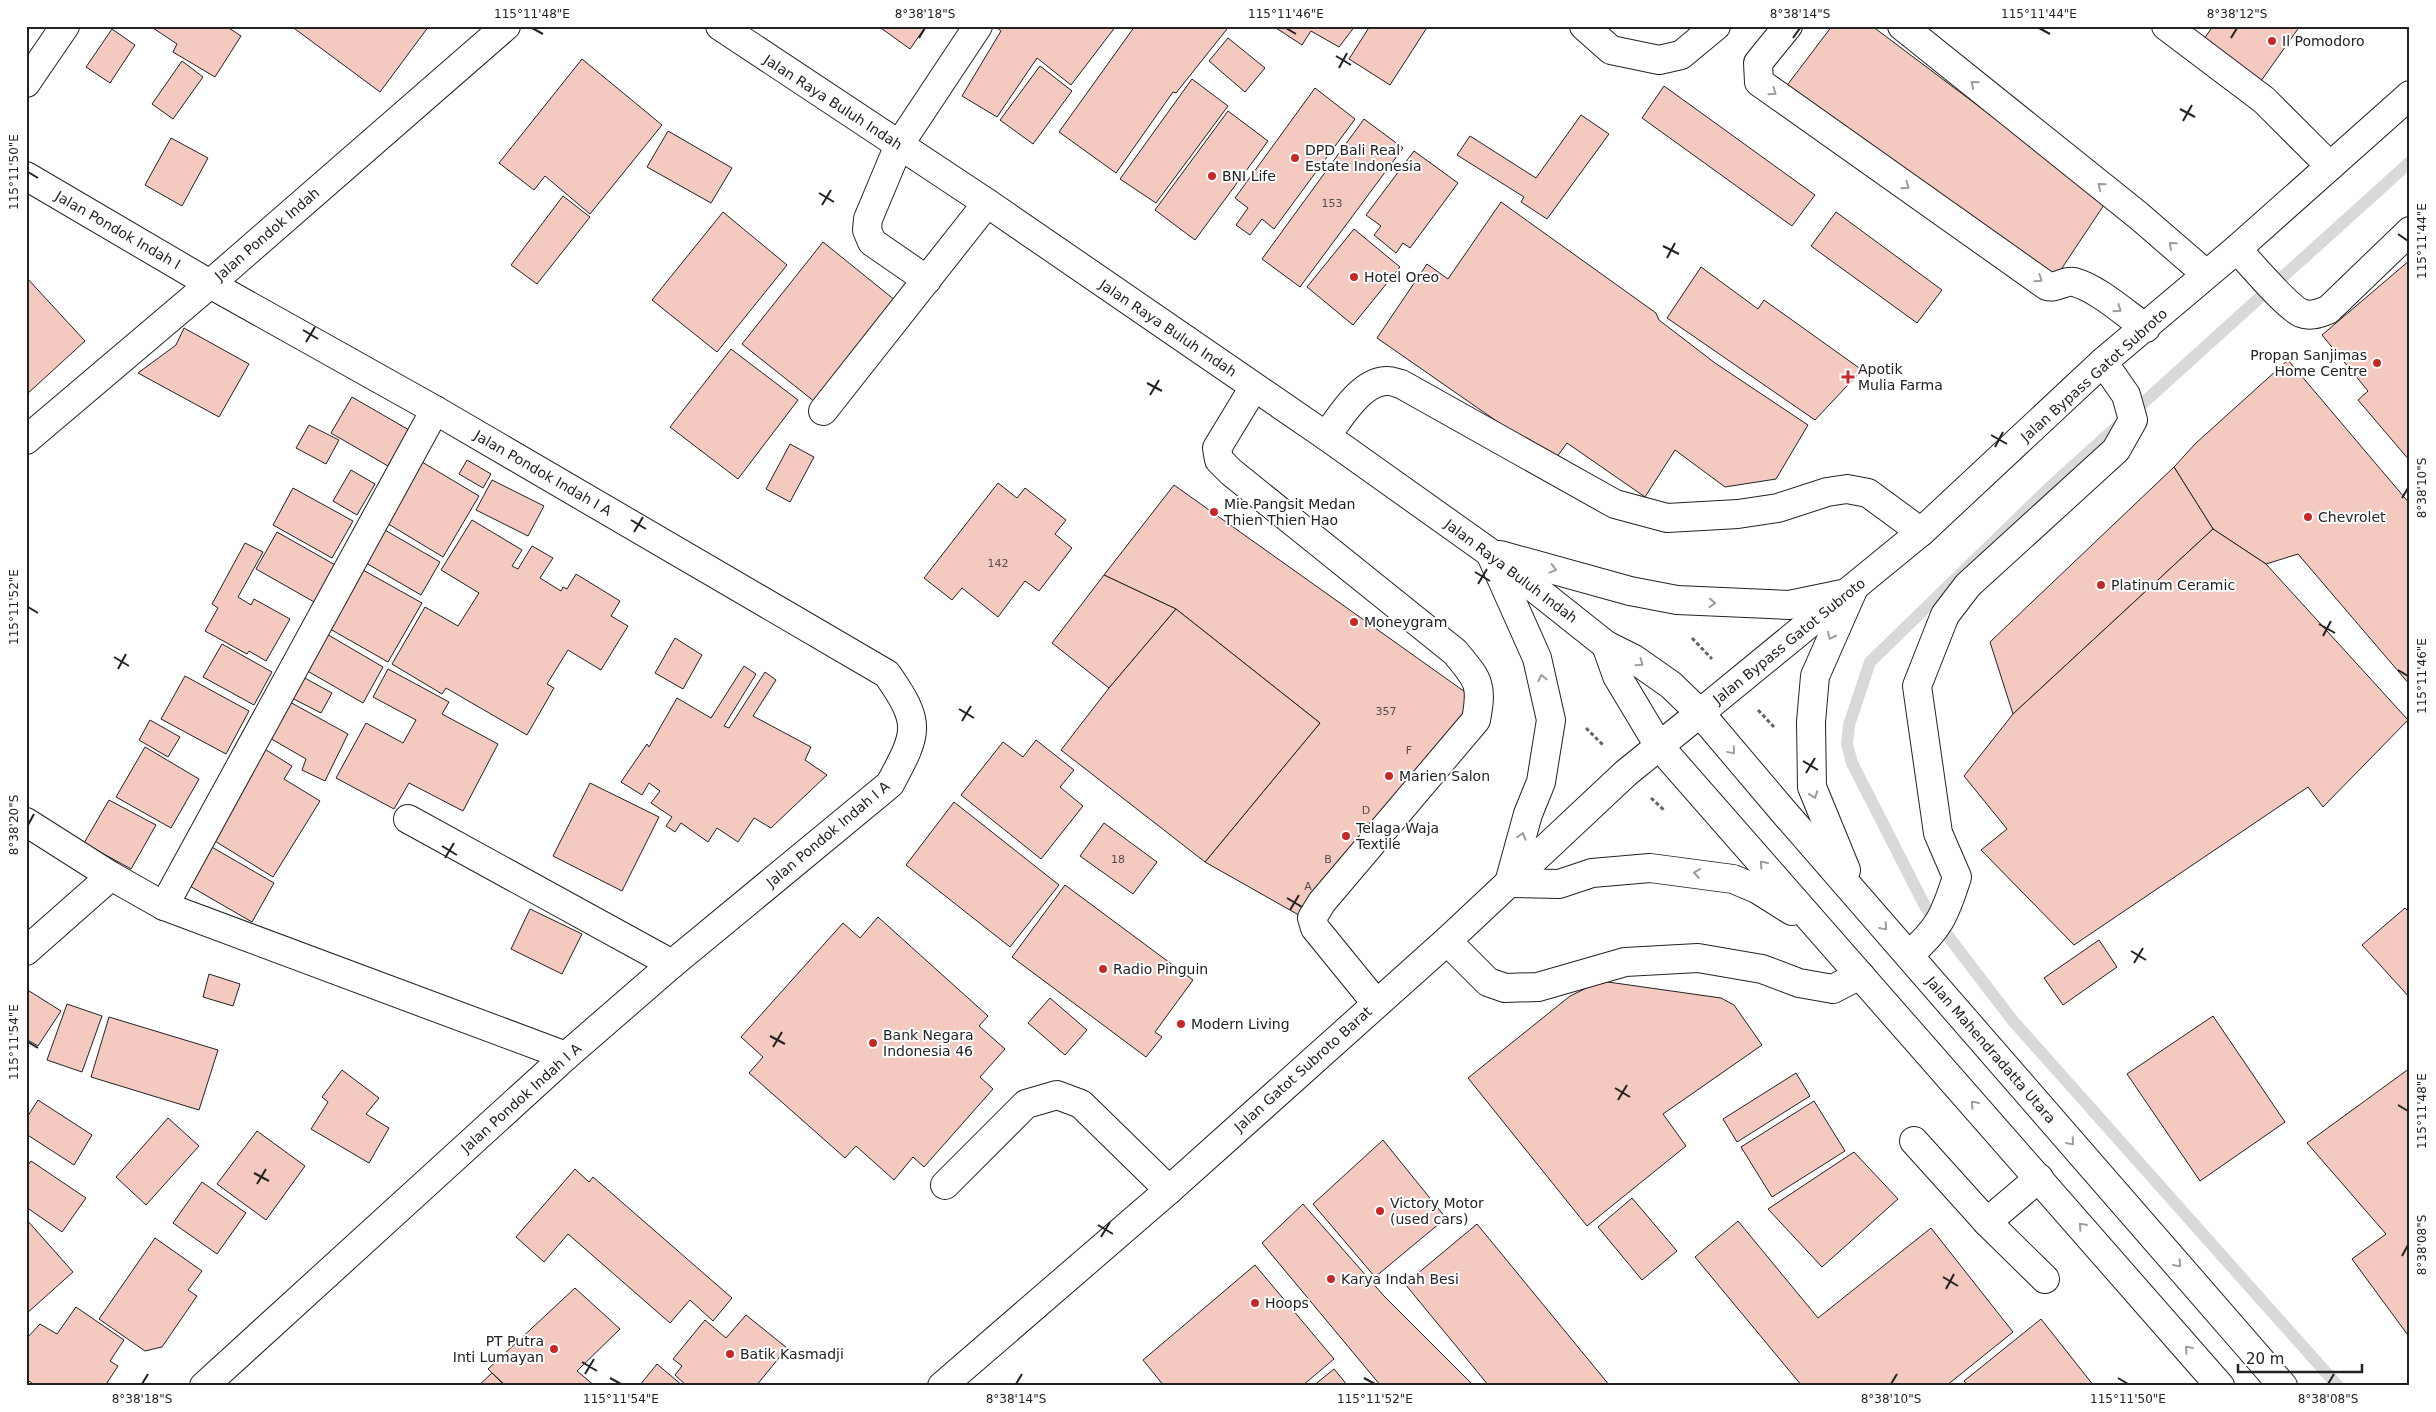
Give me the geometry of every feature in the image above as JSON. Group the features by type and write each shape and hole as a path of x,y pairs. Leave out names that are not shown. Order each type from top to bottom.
{"main road":[{"path":"26,84 65,26"},
{"name":"Jalan Pondok Indah","path":"26,440 210,284 506,26"},
{"name":"Jalan Raya Buluh Indah","path":"720,26 987,203 1326,436 1489,552 1606,645 1642,664 1671,686 1700,714"},
{"path":"927,280 872,242 867,230 868,219 899,145 978,26"},
{"path":"1584,26 1611,50 1659,60 1681,55 1716,26"},
{"path":"1788,26 1758,63 1759,82 2048,286 2074,282 2091,290 2146,328"},
{"path":"1902,26 2139,216 2206,274"},
{"path":"2166,26 2264,100 2330,166"},
{"name":"Jalan Bypass Gatot Subroto","path":"1659,746 1852,592 1922,532 2103,362 2146,328 2237,249 2410,94"},
{"name":"Jalan Pondok Indah I","path":"26,176 210,284"},
{"path":"823,411 987,203"},
{"path":"2237,249 2289,306 2302,314 2313,315 2328,310 2410,231"},
{"name":"Jalan Pondok Indah I A","path":"204,1386 566,1056 672,964 890,784 907,751 914,725 904,698 887,674 435,410 210,284"},
{"path":"1909,955 1926,940 1946,912 1957,877 1938,832 1917,686 1945,615 1968,585 2116,450 2133,420 2126,395 2103,362"},
{"path":"1326,436 1354,401 1370,385 1386,381 1401,384 1615,504 1667,518 1738,514 1778,508 1827,492 1847,490 1868,493 1922,532"},
{"path":"1254,387 1217,448 1220,460 1231,472 1455,652 1472,674 1481,694 1476,720 1322,902 1312,918 1315,928 1376,1003"},
{"path":"164,906 435,410"},
{"path":"1489,552 1630,591 1677,600 1788,604 1852,592"},
{"path":"1489,552 1537,658 1551,720 1541,782 1528,814 1509,883 1559,884 1592,873 1622,869 1650,868 1696,873 1733,879 1757,888 1819,928"},
{"path":"1852,592 1816,676 1811,722 1812,787 1826,826 1859,897"},
{"path":"1606,645 1617,676 1659,746 2220,1386"},
{"name":"Jalan Mahendradatta Utara","path":"1700,714 2283,1386"},
{"name":"Jalan Gatot Subroto Barat","path":"942,1386 1169,1190 1447,941 1626,773 1659,746"},
{"path":"408,819 672,964"},
{"path":"26,822 110,876 164,906 566,1056"},
{"path":"26,951 110,876"},
{"path":"1447,941 1488,982 1505,988 1538,987 1625,962 1698,958 1762,969 1799,983 1833,989 1860,975"},
{"path":"946,1185 1026,1104 1058,1095 1081,1104 1169,1190"},
{"path":"1914,1141 1987,1222 2045,1279"},
{"path":"1987,1222 2039,1178"}],"building":[{"path":"150,26 226,26 241,36 215,77 173,52 177,44"},
{"path":"291,26 429,26 380,92"},
{"path":"878,26 926,26 910,49"},
{"path":"994,26 1116,26 1071,85 1037,58 997,117 962,96 1001,31"},
{"path":"1135,26 1223,26 1227,29 1176,93 1173,92 1116,173 1059,132"},
{"path":"1273,26 1355,26 1339,47 1311,31 1302,45"},
{"path":"1370,26 1428,26 1390,85 1349,59"},
{"path":"1832,26 1872,26 2106,202 2050,286 1782,92"},
{"path":"2213,26 2252,26 2255,29 2257,26 2300,26 2261,81 2204,39"},
{"path":"112,29 135,45 110,83 86,67"},
{"path":"1228,38 1265,68 1245,92 1209,61"},
{"path":"582,59 662,125 590,214 545,176 534,190 499,163"},
{"path":"182,61 203,77 173,119 152,104"},
{"path":"1040,66 1072,91 1033,144 1000,120"},
{"path":"1192,79 1228,106 1156,203 1120,179"},
{"path":"1664,86 1815,195 1792,226 1642,118"},
{"name":"DPD Bali Real Estate Indonesia","path":"1315,88 1355,119 1274,229 1262,219 1250,235 1236,225 1248,208 1235,198"},
{"name":"BNI Life","path":"1228,111 1268,141 1195,240 1155,210"},
{"path":"1581,115 1609,134 1547,219 1521,202 1524,197 1457,155 1470,136 1536,178"},
{"path":"1364,119 1403,148 1300,287 1262,259"},
{"path":"668,131 732,168 711,203 647,167"},
{"path":"171,138 208,158 182,206 145,185"},
{"path":"1414,151 1458,183 1410,248 1403,243 1396,253 1374,235 1381,226 1366,215"},
{"path":"563,196 590,217 537,284 511,265"},
{"path":"1501,202 1656,313 1659,320 1715,363 1808,425 1776,479 1725,487 1675,450 1645,497 1567,443 1554,461 1377,338 1427,264 1448,279"},
{"path":"723,212 787,265 717,352 652,300"},
{"path":"1836,212 1942,290 1917,323 1811,246"},
{"name":"Hotel Oreo","path":"1354,229 1400,267 1353,325 1307,287"},
{"path":"823,242 896,301 815,402 742,344"},
{"name":"Propan Sanjimas Home Centre","path":"2410,260 2410,461 2358,400 2368,391 2322,335"},
{"path":"1701,267 1758,309 1764,300 1862,370 1815,420 1667,318"},
{"path":"26,277 85,341 26,395"},
{"path":"184,328 249,364 219,417 138,373 176,345"},
{"path":"731,349 798,400 738,479 670,427"},
{"name":"Chevrolet","path":"2288,360 2410,504 2410,685 2298,554 2266,564 2213,529 2174,467 2196,443"},
{"path":"352,397 409,430 388,466 331,433"},
{"path":"309,425 339,440 326,464 296,448"},
{"path":"790,444 814,457 790,502 766,489"},
{"path":"417,459 479,496 443,557 380,519"},
{"path":"467,460 491,474 483,488 459,474"},
{"name":"Platinum Ceramic","path":"2174,467 2213,529 2013,714 1990,642"},
{"path":"351,470 375,484 357,515 333,501"},
{"path":"492,480 544,506 528,536 476,510"},
{"path":"998,483 1017,498 1025,488 1066,520 1055,534 1072,548 1039,591 1025,581 998,617 962,588 952,600 924,578"},
{"path":"1174,485 1475,699 1304,918 1205,862 1320,723 1176,609 1104,575"},
{"path":"293,488 353,521 332,558 273,525"},
{"path":"472,520 522,550 512,566 518,569 532,546 553,558 540,578 561,591 563,587 567,589 576,574 620,601 611,616 628,626 601,670 568,650 547,684 554,688 527,735 446,688 442,694 392,664 425,607 458,626 479,593 441,570"},
{"path":"378,526 440,562 421,595 359,559"},
{"path":"2213,529 2266,564 2408,720 2323,807 2308,787 2074,945 1981,850 2007,829 1964,776 2013,714"},
{"path":"277,532 337,566 316,603 256,569"},
{"path":"245,543 263,552 238,597 251,605 254,599 290,619 266,661 249,651 247,654 205,631 218,608 212,604"},
{"path":"363,570 422,603 388,662 330,629"},
{"path":"1104,575 1176,609 1109,688 1052,643"},
{"path":"1176,609 1320,723 1205,862 1061,750 1109,688"},
{"path":"325,633 383,667 363,703 304,669"},
{"path":"675,638 702,655 683,689 655,673"},
{"path":"222,644 272,672 254,705 203,677"},
{"path":"744,666 756,674 724,726 729,728 765,672 776,680 753,716 811,747 805,760 827,775 771,828 754,818 738,842 717,828 708,842 681,823 675,832 666,826 672,817 651,803 660,791 649,783 642,795 621,782 647,744 649,747 677,698 711,718"},
{"path":"388,669 449,702 442,714 498,744 463,811 409,783 394,809 336,778 366,723 403,743 416,720 373,697"},
{"path":"185,676 249,711 226,754 161,719"},
{"path":"301,676 332,693 321,713 290,697"},
{"path":"288,701 348,734 325,781 302,770 306,759 268,737"},
{"path":"150,720 180,737 168,757 139,740"},
{"path":"1036,740 1074,770 1060,787 1083,806 1041,859 961,795 1003,742 1023,757"},
{"path":"145,747 199,779 171,828 116,797"},
{"path":"263,748 292,766 284,779 320,801 273,877 210,838"},
{"path":"590,783 659,817 622,891 553,856"},
{"path":"109,800 156,825 131,869 84,843"},
{"path":"954,802 1059,885 1010,947 906,865"},
{"path":"1104,823 1157,862 1133,894 1080,856"},
{"path":"210,846 274,883 252,922 188,885"},
{"name":"Radio Pinguin","path":"1065,885 1193,980 1155,1032 1162,1037 1146,1057 1012,957"},
{"path":"2405,908 2410,913 2410,998 2362,945"},
{"path":"530,909 582,934 562,974 511,949"},
{"name":"Bank Negara Indonesia 46","path":"878,917 988,1016 979,1026 1005,1049 980,1077 993,1089 924,1167 913,1157 894,1180 856,1146 845,1158 749,1073 763,1057 741,1037 843,923 860,938"},
{"path":"2099,940 2117,967 2063,1005 2044,978"},
{"path":"209,974 240,984 233,1006 203,997"},
{"path":"1601,981 1721,998 1734,1005 1762,1045 1663,1114 1686,1146 1587,1226 1468,1078 1570,996"},
{"path":"26,989 61,1011 38,1046 26,1039"},
{"path":"1050,998 1087,1030 1065,1055 1028,1023"},
{"path":"67,1004 102,1016 82,1072 47,1060"},
{"path":"2213,1016 2285,1122 2200,1181 2127,1074"},
{"path":"109,1017 218,1050 199,1110 91,1077"},
{"path":"2410,1068 2410,1338 2352,1259 2386,1234 2307,1143"},
{"path":"342,1070 379,1098 366,1114 389,1128 369,1163 311,1129 328,1102 322,1097"},
{"path":"1796,1073 1810,1096 1737,1142 1723,1119"},
{"path":"38,1100 92,1135 74,1165 26,1134 26,1119"},
{"path":"1814,1101 1845,1151 1772,1197 1741,1147"},
{"path":"168,1118 199,1146 146,1205 116,1177"},
{"path":"257,1131 305,1166 266,1220 217,1184"},
{"name":"Victory Motor (used cars)","path":"1383,1140 1446,1218 1375,1277 1313,1204"},
{"path":"1854,1152 1898,1199 1822,1267 1768,1209"},
{"path":"31,1161 86,1198 62,1232 26,1207 26,1168"},
{"path":"575,1169 589,1182 593,1177 732,1298 713,1321 690,1300 670,1323 568,1234 544,1262 516,1237"},
{"path":"202,1182 246,1213 217,1254 173,1223"},
{"path":"1632,1198 1677,1251 1642,1280 1598,1227"},
{"name":"Karya Indah Besi","path":"1303,1204 1384,1296 1474,1386 1381,1386 1262,1243"},
{"path":"26,1219 73,1272 26,1314"},
{"path":"1738,1221 1818,1318 1931,1228 2013,1332 1946,1386 1802,1386 1695,1257"},
{"path":"1477,1224 1610,1386 1489,1386 1405,1284"},
{"path":"155,1238 202,1271 188,1290 197,1296 162,1347 145,1351 99,1319"},
{"path":"1255,1265 1334,1359 1302,1386 1164,1386 1143,1360"},
{"name":"PT Putra Inti Lumayan","path":"575,1288 620,1329 577,1371 595,1386 506,1386 488,1369"},
{"path":"76,1307 124,1340 110,1361 118,1366 105,1386 36,1386 26,1379 26,1339 40,1324 57,1334"},
{"name":"Batik Kasmadji","path":"746,1315 787,1348 756,1386 687,1386 675,1375 682,1366 673,1359 705,1320 726,1338"},
{"path":"2041,1319 2094,1386 1968,1386 1964,1381"},
{"path":"657,1364 683,1386 639,1386"},
{"path":"1334,1369 1348,1386 1313,1386"},
{"path":"492,1373 505,1386 478,1386"}],"waterway":[{"path":"2338,1386 2013,1021 1925,906 1852,763 1847,744 1849,725 1870,662 2049,488 2410,162"}],"place":[{"name":"Il Pomodoro","path":"2272,41"},
{"name":"DPD Bali Real Estate Indonesia","path":"1295,158"},
{"name":"BNI Life","path":"1212,176"},
{"name":"Hotel Oreo","path":"1354,277"},
{"name":"Propan Sanjimas Home Centre","path":"2377,363"},
{"name":"Apotik Mulia Farma","path":"1848,377"},
{"name":"Mie Pangsit Medan Thien Thien Hao","path":"1214,512"},
{"name":"Chevrolet","path":"2308,517"},
{"name":"Platinum Ceramic","path":"2101,585"},
{"name":"Moneygram","path":"1354,622"},
{"name":"Marien Salon","path":"1389,776"},
{"name":"Telaga Waja Textile","path":"1346,836"},
{"name":"Radio Pinguin","path":"1103,969"},
{"name":"Modern Living","path":"1181,1024"},
{"name":"Bank Negara Indonesia 46","path":"873,1043"},
{"name":"Victory Motor (used cars)","path":"1380,1211"},
{"name":"Karya Indah Besi","path":"1331,1279"},
{"name":"Hoops","path":"1255,1303"},
{"name":"PT Putra Inti Lumayan","path":"554,1349"},
{"name":"Batik Kasmadji","path":"730,1354"}]}
